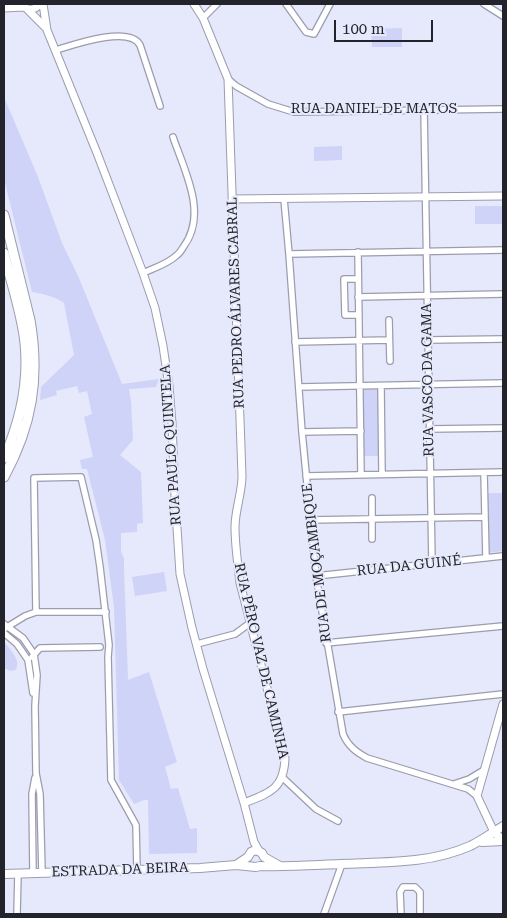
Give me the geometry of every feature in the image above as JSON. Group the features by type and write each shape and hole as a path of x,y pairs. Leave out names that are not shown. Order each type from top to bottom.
{"main road":[{"path":"4,215 30,320 34,385 27,422 4,477"},
{"path":"4,259 22,324 26,363 25,384 20,413 4,458"},
{"path":"503,825 503,840"},
{"name":"ESTRADA DA BEIRA","path":"4,874 200,868 236,865 281,866 402,862 432,858 450,853 477,842 503,825"},
{"name":"ESTRADA DA BEIRA","path":"477,842 503,840"},
{"path":"256,854 264,862 257,866 250,864 256,854"},
{"name":"ESTRADA DA BEIRA","path":"236,865 256,854 281,866"}],"street":[{"path":"4,8 24,6 34,9 42,4"},
{"name":"RUA PAULO QUINTELA","path":"42,4 47,30 143,273 157,318 169,386 174,497 183,590 196,644 244,803 256,854"},
{"path":"194,4 203,18 228,79"},
{"path":"203,18 217,4"},
{"path":"286,4 306,32 314,34 330,4"},
{"path":"484,4 503,16"},
{"name":"RUA PAULO QUINTELA","path":"24,6 47,30"},
{"path":"56,50 110,36 134,38 140,45 160,106"},
{"name":"RUA DANIEL DE MATOS","path":"228,79 236,86 268,104 294,112 503,109"},
{"name":"RUA PEDRO ÁLVARES CABRAL","path":"228,79 242,476 242,488 235,527"},
{"name":"RUA VASCO DA GAMA","path":"424,110 432,563"},
{"path":"143,273 162,265 178,255 188,241 193,228 193,195 173,136"},
{"path":"232,200 503,196"},
{"name":"RUA DE MOÇAMBIQUE","path":"284,199 302,432 316,576 342,734 351,748 368,758 454,784 468,789 477,796"},
{"path":"289,254 503,250"},
{"path":"358,252 361,475"},
{"path":"358,279 344,279 345,315 358,315"},
{"path":"358,297 503,294"},
{"path":"389,320 390,361"},
{"path":"428,340 503,339"},
{"path":"295,342 390,340"},
{"path":"299,387 503,384"},
{"path":"381,386 382,474"},
{"path":"429,429 503,428"},
{"path":"302,432 360,430"},
{"path":"306,476 503,472"},
{"path":"484,473 486,558"},
{"path":"36,612 34,478 81,477 96,540 106,612 109,644 110,780 136,825 137,870"},
{"path":"372,498 372,539"},
{"path":"310,520 485,517"},
{"name":"RUA PÊRO VAZ DE CAMINHA","path":"235,527 240,583 285,758 282,777 276,786 270,792 244,803"},
{"name":"RUA DA GUINÉ","path":"316,576 503,556"},
{"path":"5,629 25,616 36,612 106,612"},
{"path":"196,644 235,634 250,623"},
{"path":"326,643 503,626"},
{"path":"5,629 23,638 34,654 37,675 35,706 36,773 40,794 42,873"},
{"path":"5,629 28,660 35,706"},
{"path":"100,646 107,635"},
{"path":"28,660 40,648 100,646"},
{"path":"100,646 108,657"},
{"path":"338,712 503,694"},
{"path":"503,704 477,796 494,832 503,840"},
{"path":"454,784 469,779 484,770"},
{"path":"33,873 32,794 36,773"},
{"path":"282,777 316,809 338,821"},
{"path":"489,822 503,825"},
{"path":"477,842 487,831 489,822"},
{"path":"324,914 342,864"},
{"path":"17,914 18,874"},
{"path":"401,914 400,892 403,887 415,887 420,892 420,914"}],"shaded area":[{"path":"402,28 402,47 372,47 371,29"},
{"path":"4,97 38,177 62,243 79,278 122,384 159,379 156,387 129,389 133,440 120,455 141,472 143,523 137,524 137,532 121,533 121,552 124,558 128,680 149,672 177,762 165,767 171,789 178,788 190,829 197,828 197,853 149,854 148,800 134,804 119,780 114,607 105,540 87,469 82,469 80,460 93,457 84,417 92,414 87,391 79,393 77,386 56,391 57,395 40,400 41,387 74,355 64,303 52,297 32,292 4,179"},
{"path":"342,146 342,160 314,161 314,147"},
{"path":"475,206 503,206 503,224 475,224"},
{"path":"379,388 380,456 363,456 363,389"},
{"path":"487,493 503,493 503,551 488,553"},
{"path":"164,572 167,591 135,596 132,577"},
{"path":"4,641 16,658 16,670 10,671 4,668"}]}
